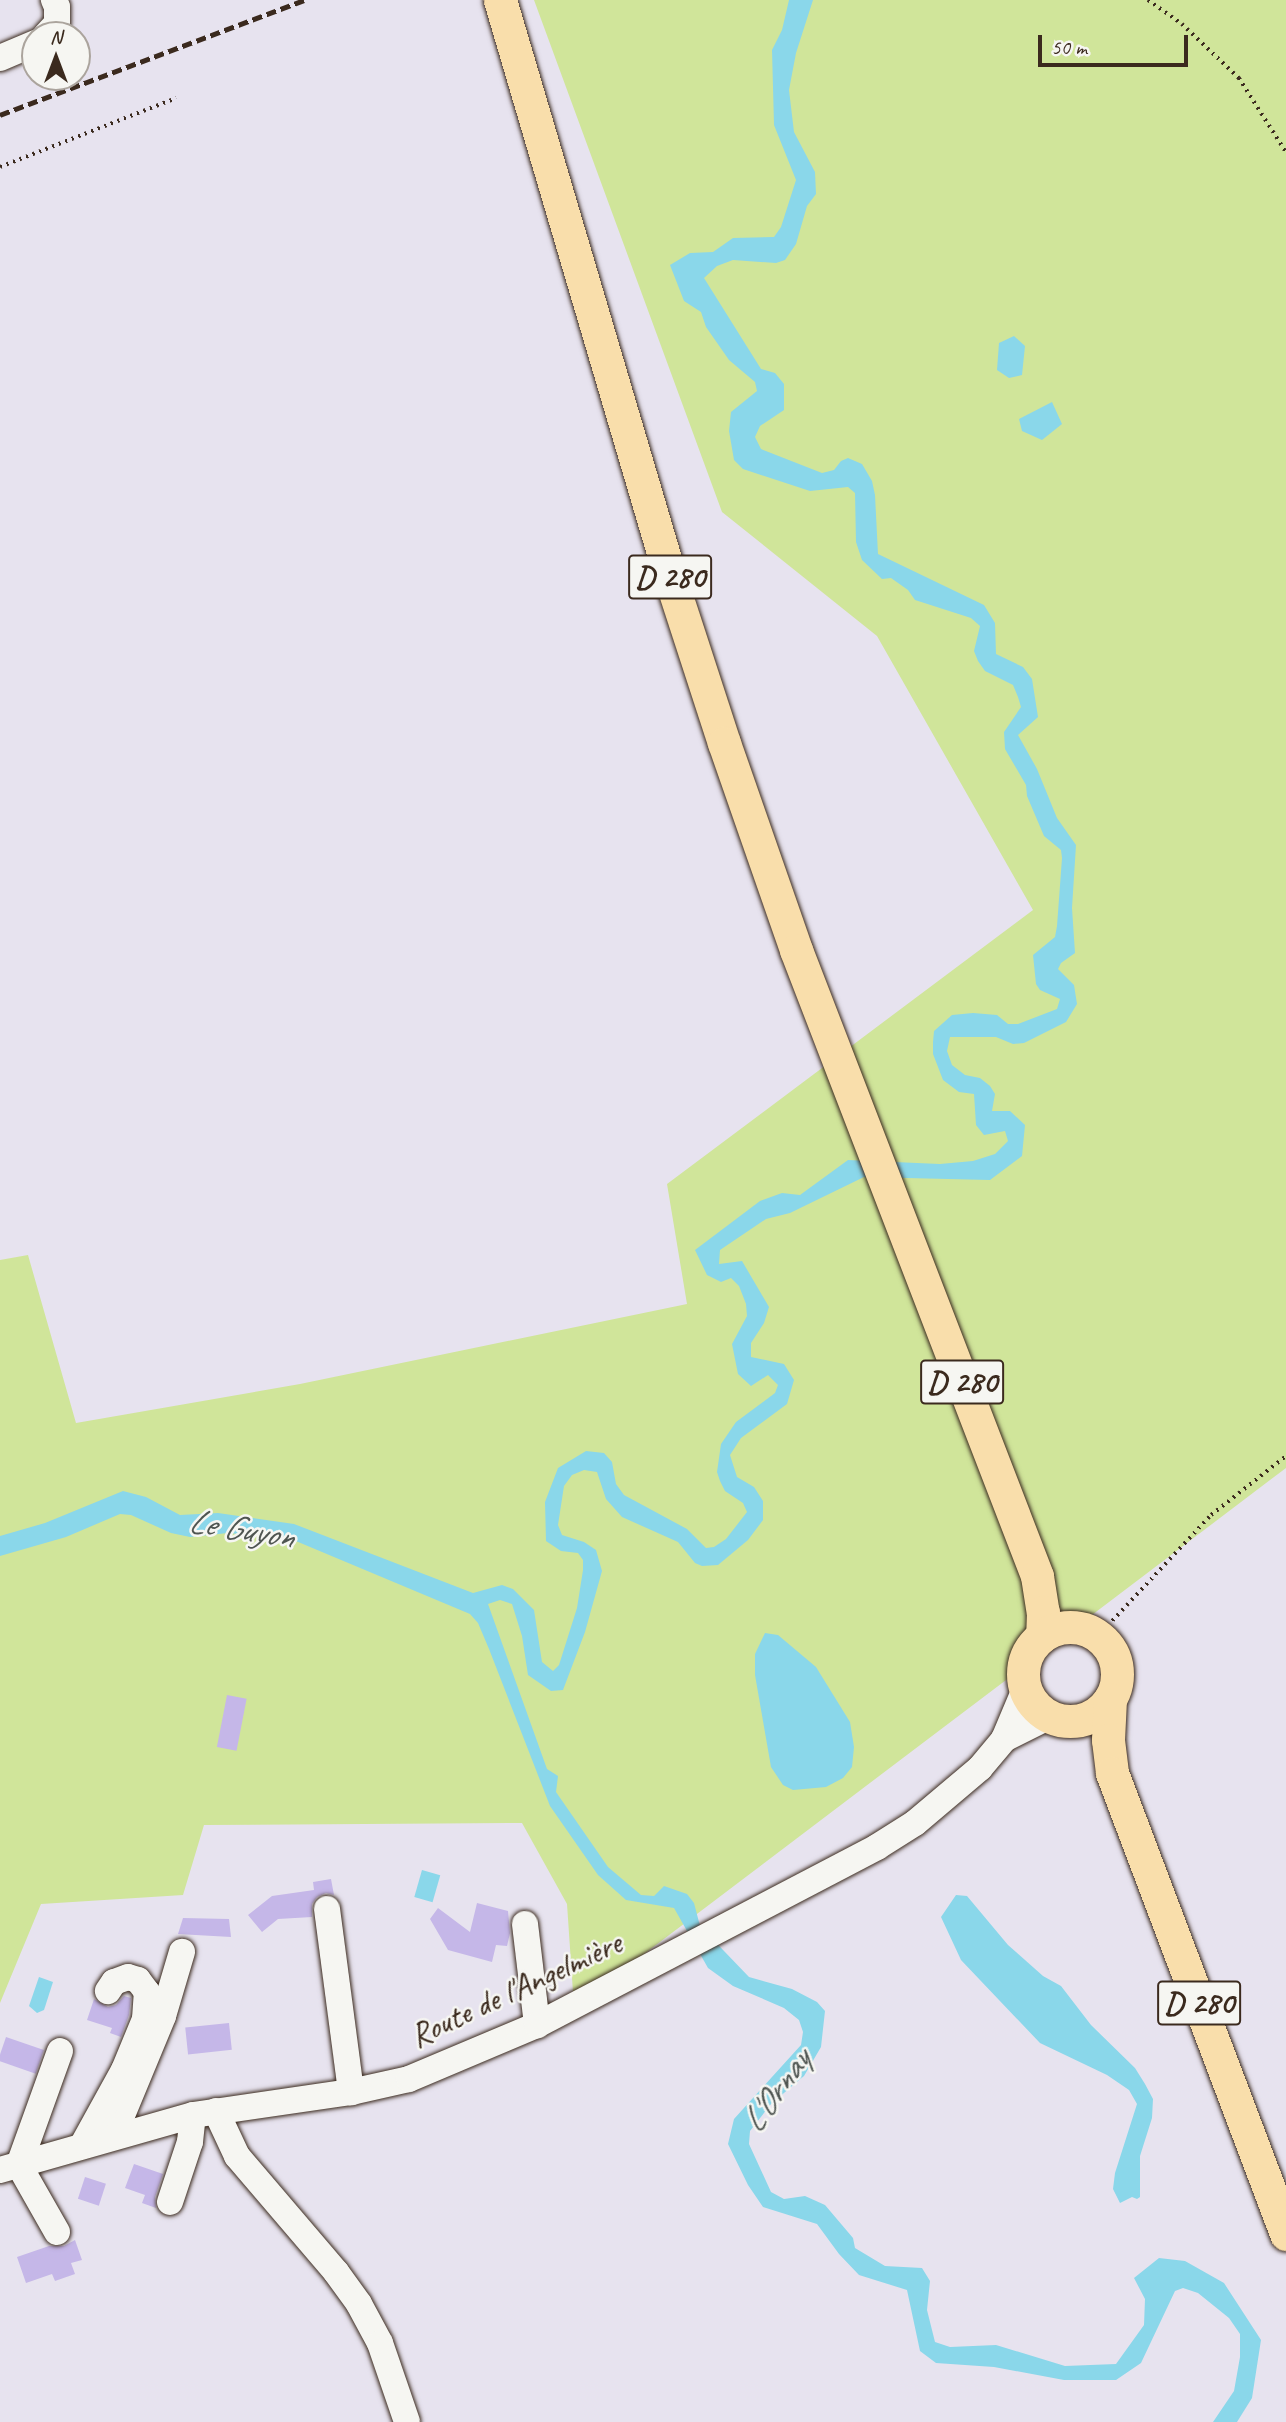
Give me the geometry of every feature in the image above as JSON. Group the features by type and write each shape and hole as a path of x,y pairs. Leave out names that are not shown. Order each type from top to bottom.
{"main road":[{"name":"D 280","path":"500,0 672,583 796,950 1037,1576 1043,1612 1042,1636"},
{"name":"D 280","path":"1037,1576 1088,1632"},
{"path":"1066,1627 1088,1632 1115,1658 1116,1679 1110,1699 1092,1716 1059,1719 1035,1705 1026,1689 1023,1675 1025,1660 1042,1636 1066,1627"},
{"name":"D 280","path":"1110,1699 1108,1718 1112,1773"},
{"name":"D 280","path":"1059,1719 1094,1748 1112,1773 1286,2234"}],"street":[{"path":"54,0 57,21"},
{"path":"0,58 21,49"},
{"name":"Route de l'Angelmière","path":"9,2167 205,2113 351,2092 409,2079 537,2025 877,1847 915,1823 980,1768 1004,1740 1026,1689"},
{"name":"Route de l'Angelmière","path":"1004,1740 1059,1719"},
{"path":"327,1909 351,2092"},
{"path":"524,1924 537,2025"},
{"path":"113,2137 163,2015 182,1952"},
{"path":"82,2146 124,2070 145,2019 147,1993 138,1980 128,1978 114,1982 108,1991"},
{"path":"57,2231 9,2167 60,2051"},
{"path":"170,2202 190,2142 205,2113 237,2156 337,2272 359,2304 380,2343 407,2422"}],"path":[{"path":"1148,0 1182,24 1239,78 1286,152"},
{"path":"0,167 176,98"},
{"path":"1088,1632 1211,1515 1286,1456"}],"green space":[{"path":"534,0 1286,0 1286,1468 574,2007 567,1904 522,1823 204,1825 183,1895 41,1904 0,2003 0,1260 28,1255 76,1423 300,1384 687,1304 667,1184 1033,910 877,636 722,512"}],"water":[{"path":"789,0 813,0 796,53 789,90 794,132 815,172 816,194 807,206 796,244 785,260 776,263 733,260 717,266 704,278 761,369 775,373 784,384 784,410 760,426 755,437 761,449 822,473 834,470 841,461 848,458 862,464 872,481 875,495 878,554 984,605 995,623 996,654 1023,667 1032,679 1038,717 1018,735 1037,769 1057,818 1076,845 1072,908 1075,953 1061,963 1058,969 1074,985 1077,1004 1066,1022 1024,1043 1013,1044 996,1037 950,1037 947,1051 952,1065 965,1075 980,1078 990,1086 995,1094 992,1111 1010,1111 1025,1125 1022,1156 990,1180 864,1177 790,1213 766,1219 720,1250 719,1264 742,1261 769,1307 764,1323 751,1343 751,1357 784,1364 794,1380 787,1404 741,1438 730,1455 737,1477 754,1487 763,1501 763,1520 748,1540 718,1565 702,1566 695,1563 678,1542 622,1517 606,1499 597,1472 584,1470 572,1475 564,1486 558,1525 562,1535 584,1542 596,1550 602,1571 585,1632 563,1690 551,1691 528,1675 522,1636 512,1604 500,1600 488,1604 547,1769 558,1776 556,1792 608,1867 641,1895 654,1896 664,1886 687,1894 694,1903 700,1926 749,1977 792,1989 817,2002 825,2011 821,2047 804,2076 771,2104 750,2131 749,2144 771,2192 784,2199 805,2196 825,2205 853,2238 855,2248 885,2266 922,2268 930,2281 927,2310 935,2342 950,2347 996,2345 1065,2366 1116,2364 1144,2325 1145,2299 1134,2278 1159,2258 1185,2261 1224,2283 1261,2340 1252,2398 1237,2422 1213,2422 1234,2391 1240,2357 1240,2334 1229,2318 1198,2293 1183,2288 1175,2291 1141,2363 1116,2380 1064,2380 994,2367 936,2363 920,2351 907,2290 859,2275 817,2224 763,2207 748,2185 728,2144 734,2119 801,2045 803,2032 799,2020 784,2008 733,1986 708,1968 674,1908 626,1900 598,1875 550,1806 489,1649 478,1623 470,1614 291,1539 228,1533 190,1537 171,1533 131,1515 120,1514 66,1537 0,1556 0,1536 45,1523 123,1491 146,1497 180,1515 218,1513 294,1524 473,1593 502,1585 513,1589 534,1610 542,1662 553,1671 559,1665 577,1608 583,1570 583,1560 578,1553 561,1551 546,1541 545,1502 558,1468 586,1451 604,1453 612,1462 616,1484 624,1495 687,1529 706,1548 714,1547 726,1539 747,1512 743,1503 725,1491 720,1481 717,1472 721,1444 736,1422 775,1393 778,1385 768,1375 751,1386 738,1374 732,1344 747,1316 746,1304 739,1286 731,1278 721,1282 707,1275 695,1250 760,1201 782,1193 800,1195 848,1160 940,1164 973,1161 995,1154 1008,1141 1005,1131 984,1135 976,1125 974,1094 959,1092 943,1080 933,1054 933,1042 934,1031 952,1015 997,1015 1008,1024 1018,1024 1057,1009 1060,999 1040,990 1036,984 1033,955 1055,937 1062,858 1061,850 1044,836 1027,796 1026,785 1005,749 1004,732 1021,707 1018,697 1013,685 985,671 978,661 974,651 980,626 971,618 915,600 908,590 891,578 882,579 862,560 856,542 855,493 848,487 810,491 743,469 734,460 729,431 731,412 757,391 755,382 729,360 706,327 701,312 684,301 670,265 690,253 713,252 733,238 774,237 781,227 796,180 774,125 772,50 782,30"},
{"path":"1014,336 1025,346 1022,375 1009,378 997,370 999,343"},
{"path":"1052,402 1062,424 1042,440 1022,431 1019,419"},
{"path":"765,1633 778,1635 816,1667 850,1722 854,1747 852,1767 843,1778 826,1787 793,1790 783,1785 771,1767 755,1675 755,1654"},
{"path":"422,1870 440,1875 433,1902 414,1897"},
{"path":"956,1895 967,1896 1008,1945 1043,1976 1061,1986 1091,2025 1135,2068 1145,2084 1153,2099 1152,2118 1140,2156 1140,2197 1137,2199 1132,2197 1120,2203 1113,2189 1115,2173 1137,2104 1129,2090 1107,2075 1040,2043 961,1960 941,1917"},
{"path":"39,1977 53,1982 44,2010 37,2013 29,2006"}],"building":[{"path":"227,1695 247,1699 237,1751 217,1747"},
{"path":"331,1879 334,1895 326,1893 317,1897 312,1904 312,1917 278,1919 262,1932 248,1915 272,1896 314,1890 313,1882"},
{"path":"477,1903 508,1911 510,1933 507,1946 496,1945 492,1962 448,1950 430,1919 438,1908 470,1932"},
{"path":"183,1918 229,1919 231,1937 178,1934"},
{"path":"124,1996 131,1998 129,2015 121,2037 110,2033 112,2028 87,2020 94,1999 108,2007 116,2005"},
{"path":"229,2023 232,2050 188,2054 185,2028"},
{"path":"6,2037 44,2050 36,2074 0,2061"},
{"path":"134,2164 163,2174 155,2197 156,2208 142,2203 145,2195 125,2188"},
{"path":"85,2177 106,2184 99,2206 78,2199"},
{"path":"75,2240 82,2260 71,2263 75,2274 55,2281 52,2274 26,2283 17,2257 49,2246 64,2246"}],"railway":[{"path":"0,115 304,0"}],"water label":[{"name":"Le Guyon","path":"241,1529"},
{"name":"L'Ornay","path":"776,2091"}]}
